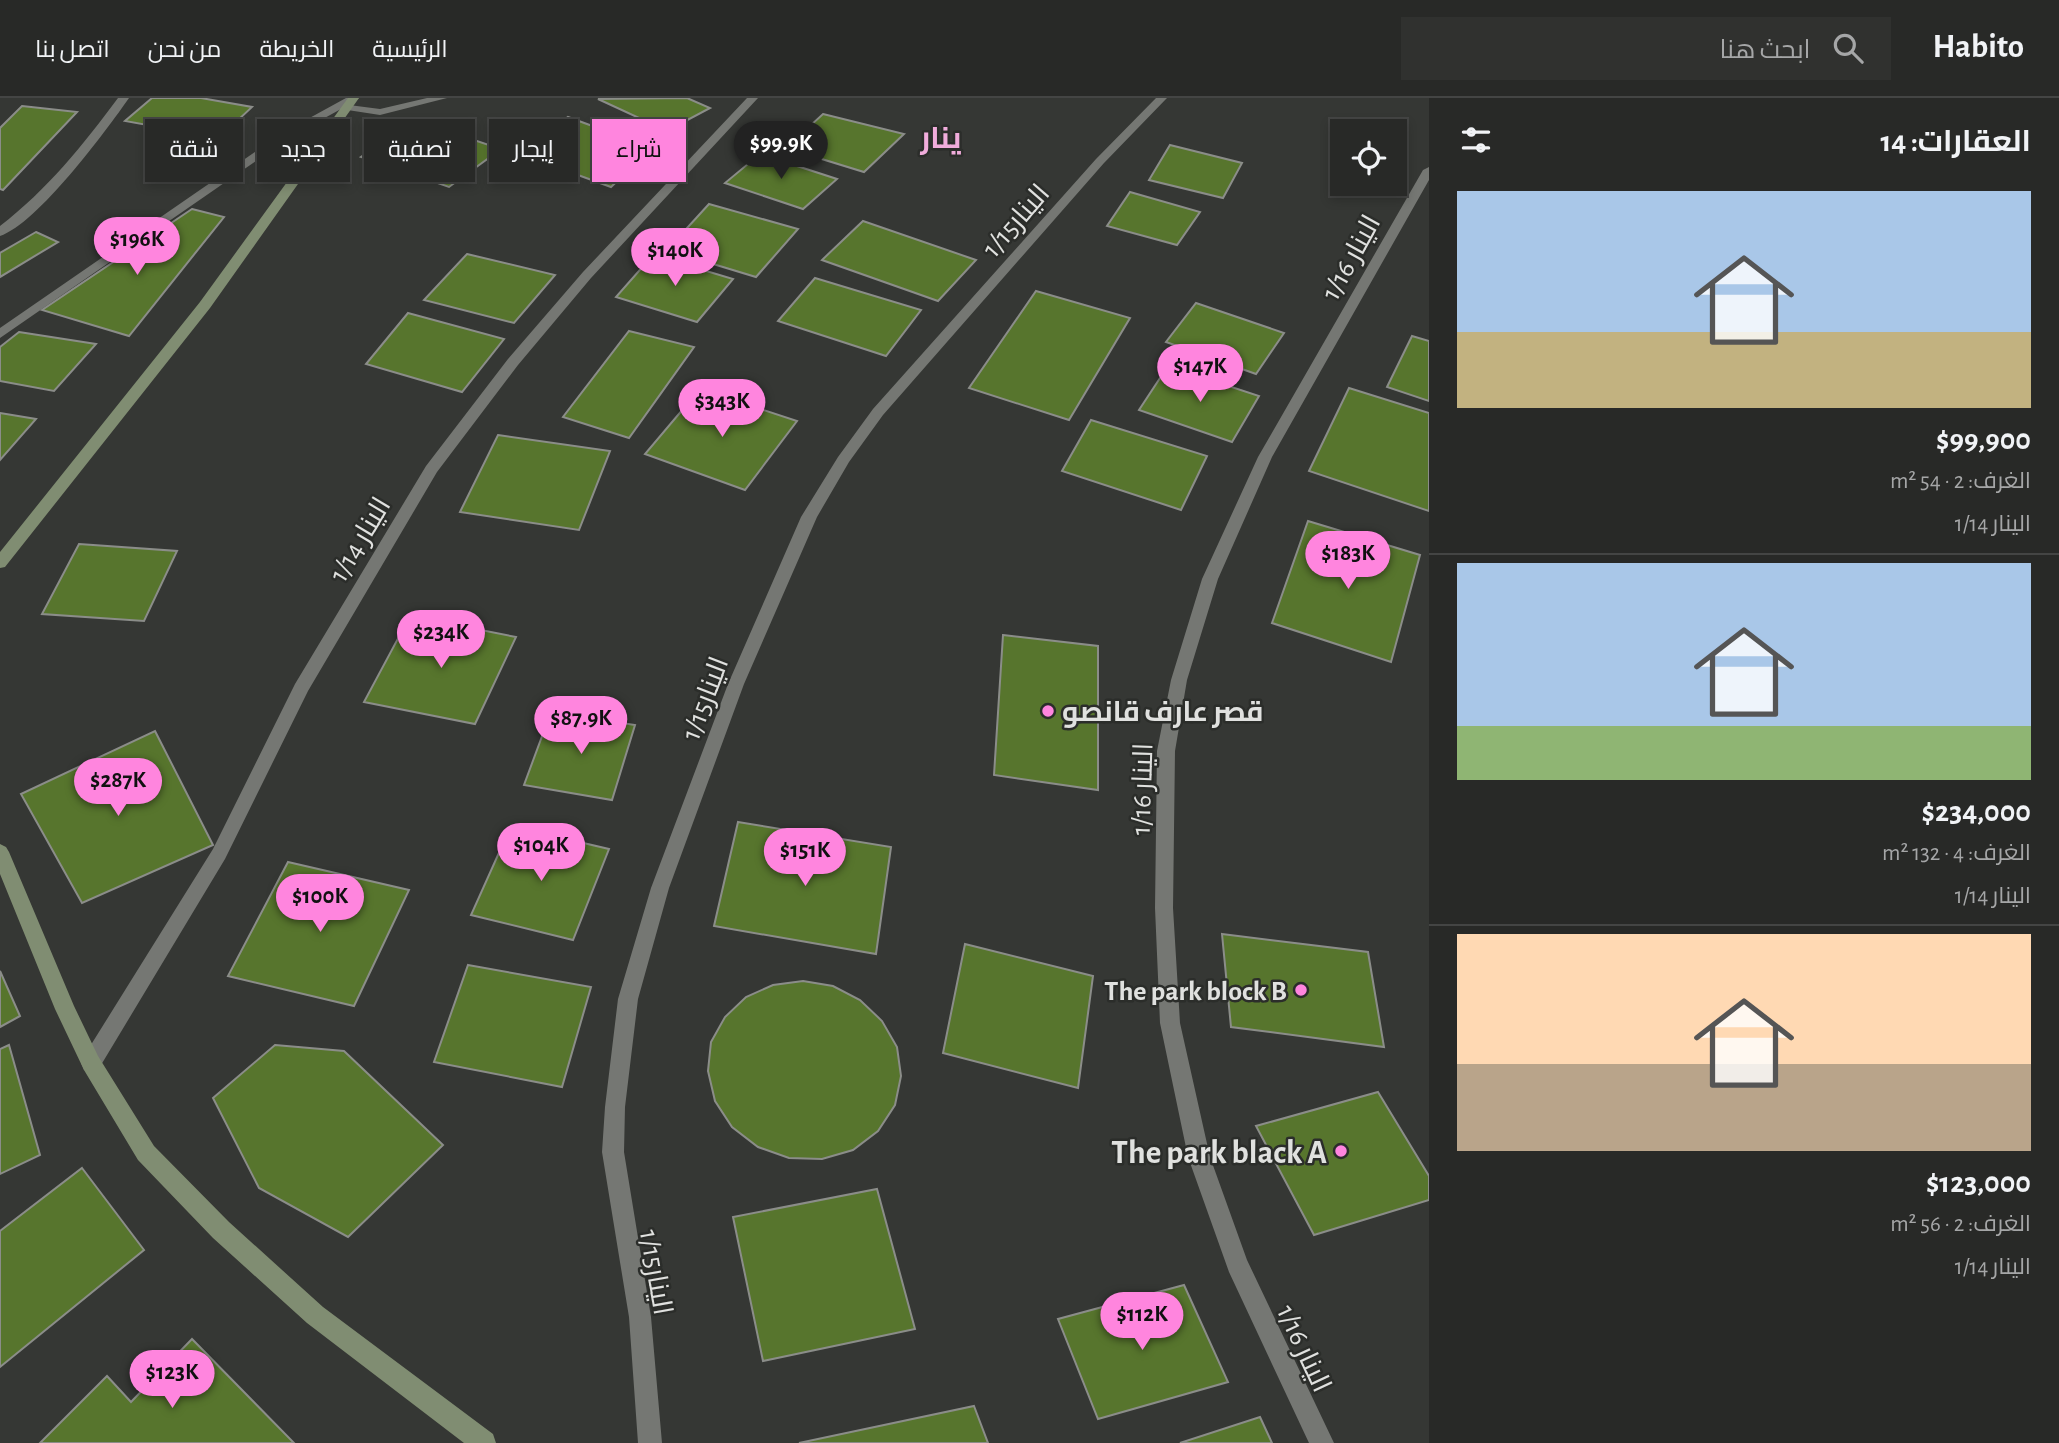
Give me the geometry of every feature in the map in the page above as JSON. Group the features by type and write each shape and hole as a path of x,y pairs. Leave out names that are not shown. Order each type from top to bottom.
{"main road":[{"path":"0,563 205,305 352,102"},
{"path":"0,852 65,1009 91,1063 146,1153 221,1230 315,1315 484,1443"}],"street":[{"path":"0,232 22,215 76,163 124,98"},
{"path":"0,334 288,134 352,102 380,112 442,98"},
{"name":"الينار 1/14","path":"91,1063 219,854 301,689 431,469 513,362 587,275 753,98"},
{"name":"الينار1/15","path":"650,1443 640,1317 613,1153 615,1107 628,999 660,888 736,684 809,517 864,431 1100,161 1162,98"},
{"name":"الينار 1/16","path":"1322,1443 1237,1264 1199,1157 1170,1023 1164,908 1166,751 1179,680 1215,567 1265,457 1429,170"}],"building":[{"path":"152,98 201,98 252,107 239,119 145,119 145,125 125,121"},
{"path":"687,98 710,108 686,121 641,119 598,99"},
{"path":"22,106 77,112 3,190 0,189 0,128"},
{"path":"823,114 904,134 864,172 786,148"},
{"path":"578,121 592,126 592,180 578,175"},
{"path":"475,140 489,145 489,158 475,168"},
{"path":"1170,145 1242,163 1223,198 1149,180"},
{"path":"760,154 837,179 803,209 725,183"},
{"path":"434,182 456,182 449,187"},
{"path":"597,182 616,182 611,187"},
{"path":"1130,192 1200,212 1177,245 1107,226"},
{"path":"709,204 798,229 756,277 667,250"},
{"path":"192,209 224,217 129,336 42,310"},
{"path":"863,221 976,260 938,301 822,260"},
{"path":"36,232 58,242 0,277 0,253"},
{"path":"467,254 555,275 514,323 424,300"},
{"path":"653,255 733,279 697,322 616,297"},
{"path":"815,278 921,310 886,356 778,321"},
{"path":"1036,291 1130,318 1069,420 969,388"},
{"path":"1196,303 1284,333 1256,374 1166,342"},
{"path":"408,313 504,339 462,392 366,364"},
{"path":"629,331 694,347 629,438 563,417"},
{"path":"19,332 96,344 54,391 0,381 0,347"},
{"path":"1412,336 1429,341 1429,401 1387,387"},
{"path":"1168,366 1259,396 1232,442 1139,410"},
{"path":"1349,388 1429,413 1429,511 1309,471"},
{"path":"700,389 797,421 745,490 645,454"},
{"path":"0,413 36,419 0,460"},
{"path":"1091,420 1207,456 1181,510 1062,471"},
{"path":"498,435 610,451 579,530 460,512"},
{"path":"1308,521 1420,555 1391,662 1272,623"},
{"path":"79,544 177,551 144,621 42,614"},
{"path":"410,616 516,637 475,724 364,702"},
{"name":"قصر عارف قانصو","path":"1003,635 1098,646 1098,790 994,775"},
{"path":"551,712 635,725 612,800 524,785"},
{"path":"155,731 213,845 82,903 21,794"},
{"path":"738,822 891,847 876,954 714,926"},
{"path":"511,826 609,849 573,940 471,915"},
{"path":"288,862 409,890 354,1006 228,976"},
{"name":"The park block B","path":"1222,934 1368,952 1384,1047 1231,1027"},
{"path":"965,944 1093,976 1078,1088 943,1053"},
{"path":"468,965 591,987 562,1087 434,1062"},
{"path":"0,971 20,1016 0,1027"},
{"path":"803,981 833,986 860,1000 882,1021 897,1047 901,1076 895,1105 878,1131 853,1150 822,1159 789,1158 758,1147 732,1127 715,1101 708,1071 711,1042 725,1017 746,997 773,985"},
{"path":"9,1045 40,1155 0,1174 0,1049"},
{"path":"275,1045 344,1051 443,1145 348,1237 259,1188 213,1098"},
{"name":"The park black A","path":"1378,1092 1429,1176 1429,1200 1314,1235 1256,1126"},
{"path":"82,1168 144,1250 0,1367 0,1231"},
{"path":"877,1189 915,1329 763,1361 733,1217"},
{"path":"1184,1285 1228,1382 1098,1419 1058,1319"},
{"path":"192,1339 294,1443 40,1443 107,1376 131,1402"},
{"path":"974,1406 988,1443 799,1443"},
{"path":"1260,1417 1272,1443 1180,1443"}],"place":[{"name":"قصر عارف قانصو","path":"1048,711"},
{"name":"The park block B","path":"1301,990"},
{"name":"The park black A","path":"1341,1151"}],"district":[{"name":"ينار","path":"941,138"}]}
